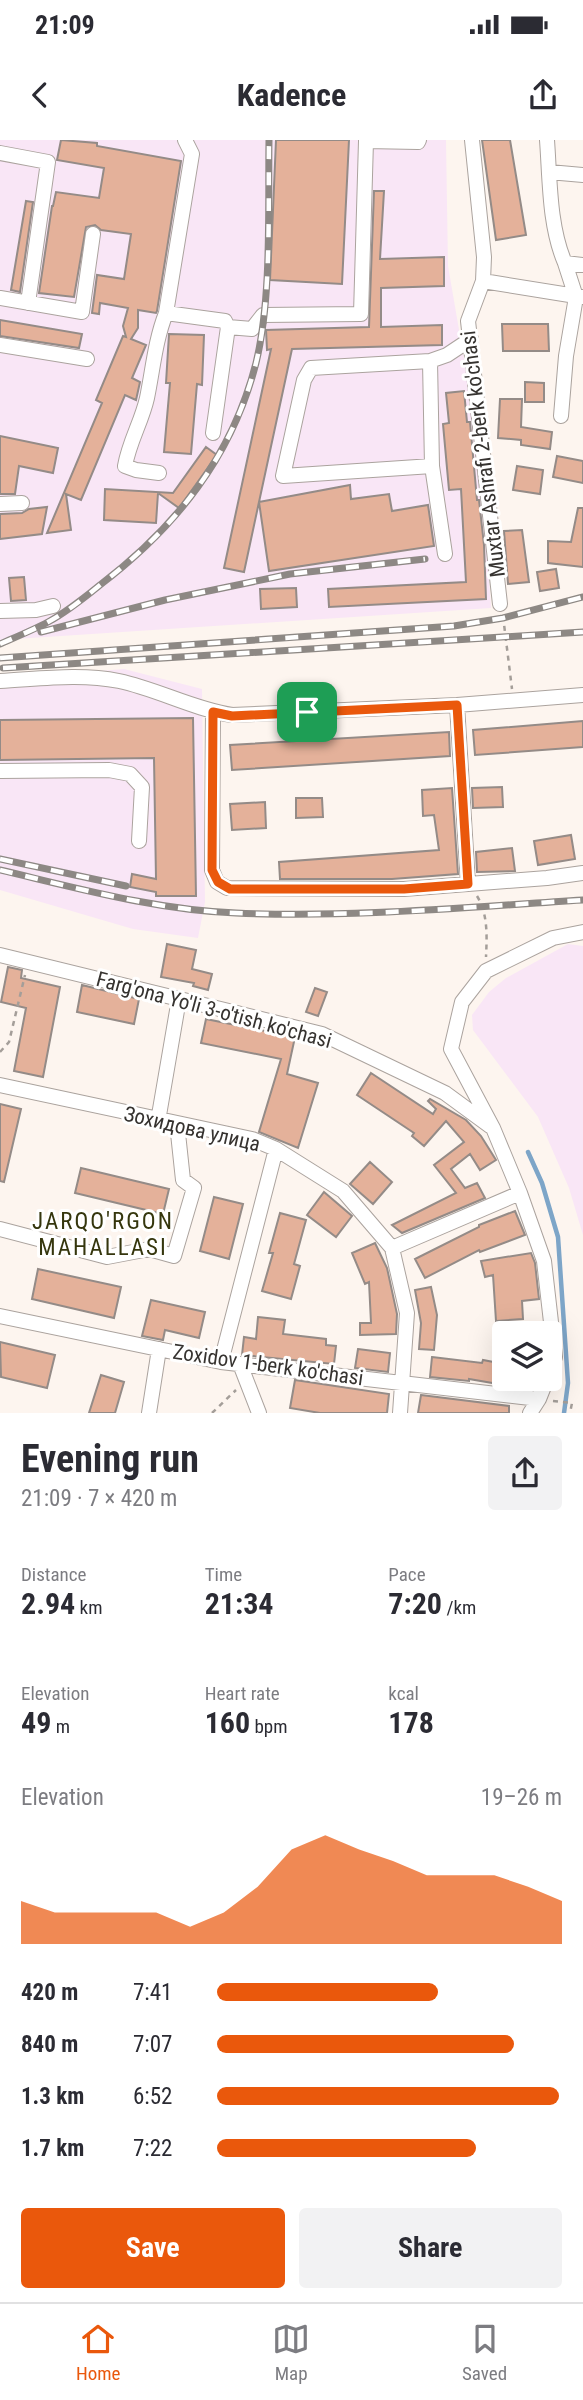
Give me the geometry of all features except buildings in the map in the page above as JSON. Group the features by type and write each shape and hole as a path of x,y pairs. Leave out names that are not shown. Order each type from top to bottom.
{"street":[{"path":"159,473 125,466 127,453 147,400 159,330 166,313 192,154 184,140"},
{"path":"228,327 252,329 263,315 361,314 366,140 419,140"},
{"name":"Muxtar Ashrafi 2-berk ko'chasi","path":"472,140 484,257 483,281 468,314 500,604"},
{"path":"547,140 551,199 565,263 580,297 566,356 561,416"},
{"path":"0,152 48,162 28,303"},
{"path":"549,172 583,175"},
{"path":"0,298 82,312 93,234"},
{"path":"565,263 583,265"},
{"path":"483,281 580,297"},
{"path":"166,313 225,321 228,327 213,433"},
{"path":"432,466 283,476 304,380 311,368 430,362 447,355 471,339"},
{"path":"0,345 87,359"},
{"path":"430,362 432,466 444,554"},
{"path":"0,504 22,503"},
{"path":"0,611 36,610 53,606"},
{"path":"0,681 102,678 232,716 457,705 583,695"},
{"path":"457,705 468,884"},
{"path":"213,712 212,870 220,884 230,889 404,889 583,873"},
{"path":"0,771 108,770 130,774 142,787 139,841"},
{"path":"551,1321 544,1261 520,1193 493,1128 451,1049 462,1002 486,971 553,938 583,932"},
{"name":"Farg'ona Yo'li 3-o'tish ko'chasi","path":"0,955 322,1034 445,1093 493,1128"},
{"path":"158,1121 179,999"},
{"name":"Зохидова улица","path":"0,1084 158,1121 252,1139 276,1149 343,1191 392,1248 407,1313 400,1413"},
{"path":"0,1229 107,1257 149,1249 174,1256 194,1188 183,1180 177,1125"},
{"path":"221,1362 276,1149"},
{"path":"392,1248 520,1193"},
{"name":"Zoxidov 1-berk ko'chasi","path":"0,1316 221,1362 539,1399"},
{"path":"149,1413 159,1349"},
{"path":"240,1364 259,1413"},
{"path":"530,1413 542,1391"}],"path":[{"path":"500,604 513,699"},
{"path":"468,884 483,906 487,932 486,971"},
{"path":"0,1052 9,1042 28,962"},
{"path":"212,1413 247,1381"},
{"path":"558,1401 572,1404 570,1413"}],"shaded area":[{"path":"0,140 446,140 448,266 481,457 491,608 0,640"},
{"path":"124,669 202,689 205,902 198,938 133,929 0,890 0,679"},
{"path":"568,944 583,946 583,1235 569,1188 538,1117 473,1030 472,1015 489,992 506,978"}],"waterway":[{"path":"528,1152 542,1183 558,1237 568,1383 564,1413"}],"railway":[{"path":"0,644 55,618 128,563 176,514 198,488 216,459 246,397 261,337 268,253 269,140"},
{"path":"41,632 165,600 290,574 425,559"},
{"path":"0,658 454,626 503,618 583,597"},
{"path":"3,668 583,632"},
{"path":"0,859 126,886"},
{"path":"0,870 146,903 236,913 366,913 583,900"}],"district":[{"name":"JARQO'RGON MAHALLASI","path":"103,1234"}],"route":[{"path":"457,705 468,884 404,889 230,889 218,882 212,870 213,712 232,716 307,712 457,705"}]}
